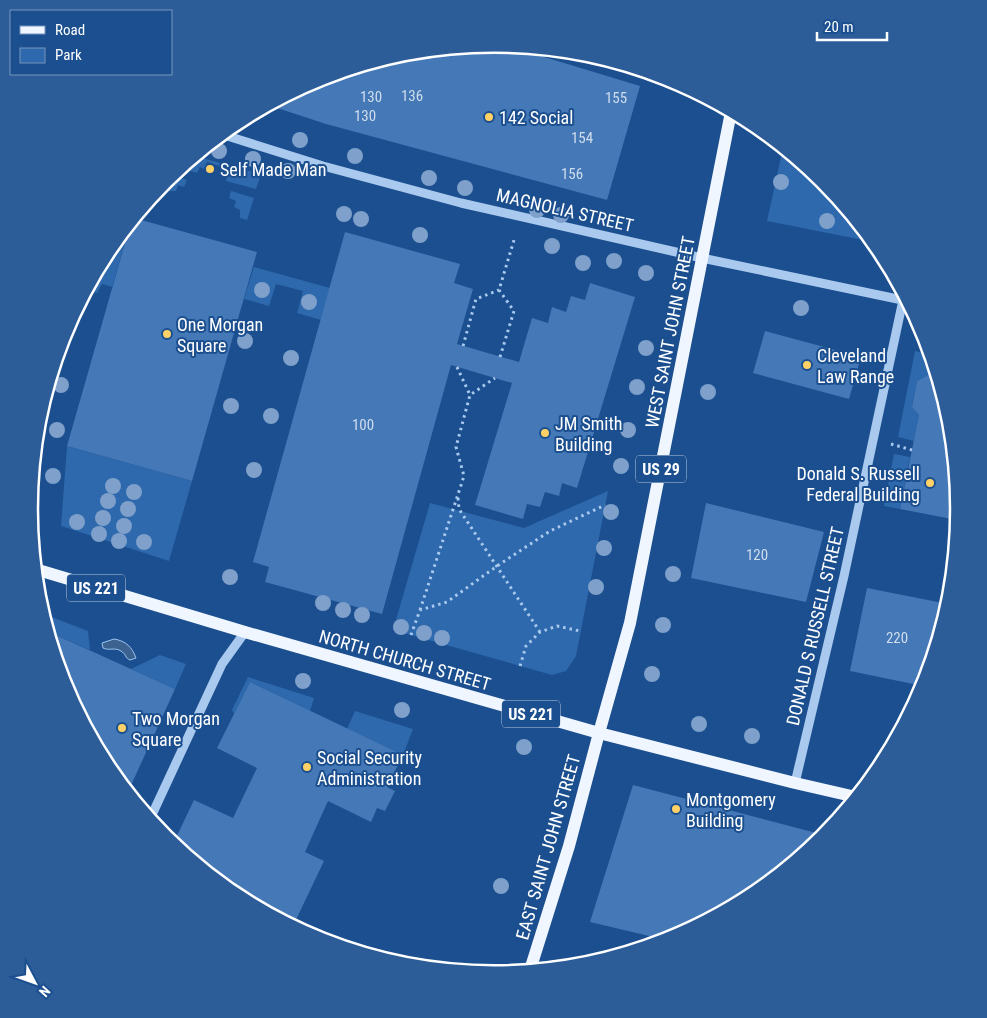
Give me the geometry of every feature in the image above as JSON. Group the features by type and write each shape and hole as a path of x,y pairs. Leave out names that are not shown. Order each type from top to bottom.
{"main road":[{"name":"WEST SAINT JOHN STREET","path":"599,733 630,623 730,119"},
{"name":"NORTH CHURCH STREET","path":"41,571 245,632 599,733 848,795"},
{"name":"EAST SAINT JOHN STREET","path":"532,963 569,846 599,733"}],"street":[{"name":"MAGNOLIA STREET","path":"230,137 323,166 461,203 702,258 897,298"},
{"name":"DONALD S RUSSELL STREET","path":"795,783 846,568 903,309"},
{"path":"153,812 222,664 245,632"}],"path":[{"path":"499,290 514,240"},
{"path":"463,346 476,299 499,290"},
{"path":"499,290 514,311 500,357"},
{"path":"411,635 464,476 456,447 470,395 457,367"},
{"path":"470,395 495,378"},
{"path":"891,444 912,450"},
{"path":"458,497 459,509 540,632"},
{"path":"420,610 446,602 550,531 605,505"},
{"path":"520,666 526,646 540,632 557,626 580,631"}],"green space":[{"path":"781,156 836,208 861,240 767,221"},
{"path":"203,158 261,174 256,189 226,181 227,176 222,174 223,167 207,162 204,169 200,167 197,173 188,170"},
{"path":"180,178 187,180 184,187 178,185 176,191 169,191 164,197 162,196"},
{"path":"231,191 254,198 247,220 240,218 240,210 234,207 236,201 229,198"},
{"path":"126,239 112,287 102,284 97,293 93,292"},
{"path":"254,267 330,288 321,320 297,313 303,291 276,284 269,306 244,299"},
{"path":"915,351 922,353 929,375 917,381 912,406 919,415 914,441 898,437"},
{"path":"67,446 192,481 169,561 61,526"},
{"path":"894,454 910,457 900,509 884,506"},
{"path":"608,491 576,656 566,671 552,675 393,630 430,503 524,528"},
{"path":"51,617 88,631 90,650 55,635"},
{"path":"160,655 186,664 175,689 131,669"},
{"path":"248,677 314,698 310,711 250,682 234,714 232,710"},
{"path":"355,711 413,729 403,755 347,729"}],"shaded area":[{"path":"114,639 128,645 136,658 130,660 119,650 103,648 102,643"}],"building":[{"path":"494,53 540,56 640,86 607,200 326,124 277,108 347,77 405,62 434,57"},
{"name":"One Morgan Square","path":"141,220 257,252 192,481 67,446 126,239"},
{"path":"345,232 460,264 454,283 473,289 457,344 519,362 532,318 548,323 552,307 566,312 571,296 585,300 590,283 635,297 577,488 562,483 559,496 545,492 540,507 527,504 523,519 475,505 512,383 451,365 382,614 265,582 269,567 253,562"},
{"name":"Cleveland Law Range","path":"765,331 861,357 849,399 753,373"},
{"name":"Donald S. Russell Federal Building","path":"929,375 941,420 949,479 950,519 900,509 919,415 912,407 917,381"},
{"path":"706,503 824,532 806,602 691,578"},
{"path":"867,588 940,602 934,627 915,684 850,671"},
{"name":"Two Morgan Square","path":"55,635 175,689 131,786 114,762 85,711 72,684"},
{"path":"250,682 403,755 387,787 395,791 385,811 377,808 371,822 328,801 305,852 324,861 296,920 265,904 240,888 216,871 177,836 194,800 233,818 257,768 217,748"},
{"path":"633,785 814,832 771,871 747,888 695,918 668,930 651,937 590,922"}],"place":[{"name":"142 Social","path":"489,117"},
{"name":"Self Made Man","path":"210,169"},
{"name":"One Morgan Square","path":"167,334"},
{"name":"Cleveland Law Range","path":"807,365"},
{"name":"JM Smith Building","path":"545,433"},
{"name":"Donald S. Russell Federal Building","path":"930,483"},
{"name":"Two Morgan Square","path":"122,728"},
{"name":"Social Security Administration","path":"307,767"},
{"name":"Montgomery Building","path":"676,809"}]}
